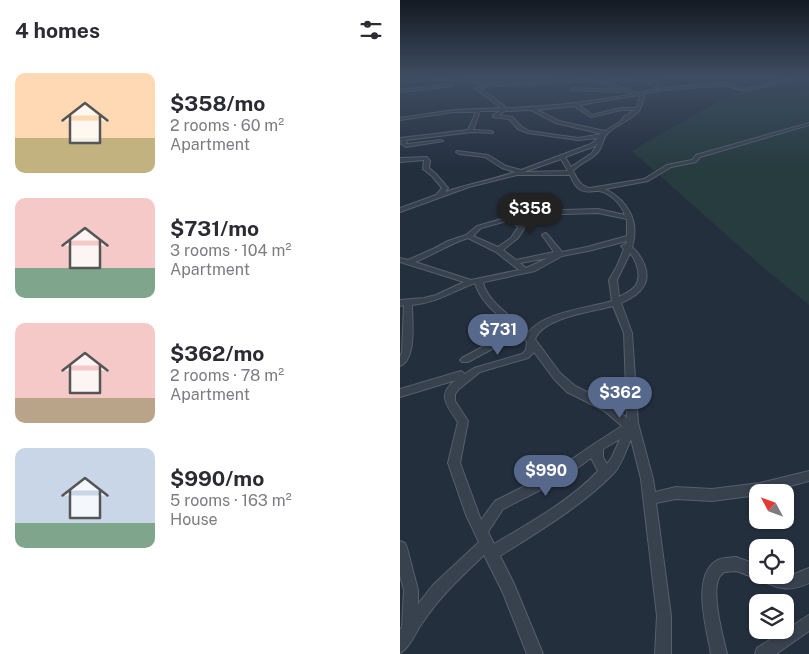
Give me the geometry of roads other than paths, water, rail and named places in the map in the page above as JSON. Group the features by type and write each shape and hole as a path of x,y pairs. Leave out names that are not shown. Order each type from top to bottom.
{"street":[{"path":"400,119 444,112 544,108"},
{"path":"579,108 591,116 621,109 638,109"},
{"path":"504,109 495,116 510,118 525,131 578,139 604,135"},
{"path":"532,109 558,122 604,135"},
{"path":"400,210 510,175 593,145 638,109"},
{"path":"470,131 479,110"},
{"path":"562,156 577,184 583,189 601,189 646,180 674,164 694,161 698,156 809,124"},
{"path":"400,139 470,131 491,132"},
{"path":"510,175 571,172 596,152 604,135"},
{"path":"400,139 405,140 403,144 415,154 415,158"},
{"path":"405,146 441,141"},
{"path":"459,152 486,156 501,165 520,171"},
{"path":"400,160 425,158 427,161 426,169 445,188 437,197"},
{"path":"601,189 618,198 630,218 632,227 629,242 613,280 616,302 628,333 632,426 642,455 649,499 664,616 663,654"},
{"path":"410,262 438,250 450,242 468,236 479,227 530,213 574,210 600,211 630,218"},
{"path":"499,250 504,245 514,241 522,227 512,219"},
{"path":"545,235 562,253"},
{"path":"468,236 499,250 524,270"},
{"path":"516,262 588,249 608,243 629,242"},
{"path":"535,654 509,589 485,543 465,497 454,463 463,421 450,402 450,394 455,386 477,370 525,356 530,351 529,338 533,330 552,320 616,302 636,290 642,282 640,265 629,242"},
{"path":"402,359 406,353 404,304 439,297 477,281 538,266 562,253"},
{"path":"400,260 477,281"},
{"path":"477,281 489,301 503,317 529,338 557,376 571,389 607,407 632,426"},
{"path":"465,360 500,341 529,338"},
{"path":"400,393 461,375"},
{"path":"485,543 499,505 560,474 632,426"},
{"path":"400,645 420,611 440,586 485,543 567,505 593,486 605,472 610,470 632,426"},
{"path":"598,447 597,458 605,472"},
{"path":"649,499 676,493 712,495 760,489 788,480 809,476"},
{"path":"400,548 411,590 409,628"},
{"path":"719,654 708,592 711,576 722,565 739,564 749,568"},
{"path":"794,582 809,575"},
{"path":"762,654 809,622"}]}
